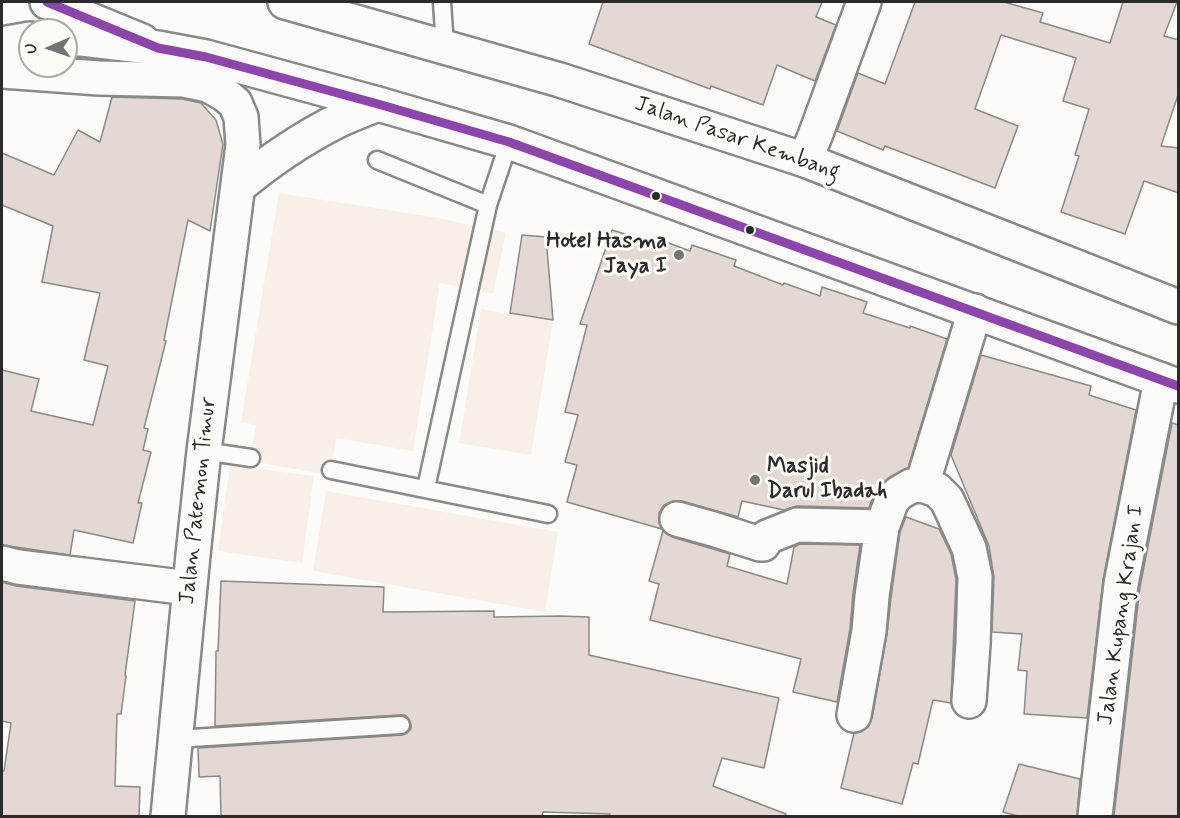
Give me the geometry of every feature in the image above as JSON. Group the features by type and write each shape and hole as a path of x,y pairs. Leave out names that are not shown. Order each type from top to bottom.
{"main road":[{"path":"47,2 158,48"},
{"name":"Jalan Pasar Kembang","path":"285,2 560,80 805,160 1179,307"},
{"path":"805,160 864,2"},
{"path":"78,39 158,48 206,57 509,142 1170,383"},
{"path":"2,44 18,41"},
{"name":"Jalan Patemon Timur","path":"2,70 99,78 184,80 208,85 224,94 235,103 241,117 243,145 204,451 168,816"},
{"path":"238,187 291,148 339,120 378,104"},
{"path":"922,485 975,311"},
{"name":"Jalan Kupang Krajan I","path":"1095,816 1121,584 1170,383"},
{"path":"854,716 869,631 882,527 892,500 911,486 922,485 937,490 947,500 969,549 975,577 969,701"},
{"path":"677,519 760,544 763,544 767,537 797,525 882,527"},
{"path":"2,563 18,567 189,588"}],"lane":[{"path":"442,2 445,47"},
{"path":"426,488 488,205 509,142"},
{"path":"377,160 488,205"},
{"path":"204,451 251,458"},
{"path":"331,470 548,514"},
{"path":"175,739 401,725"}],"shaded area":[{"path":"279,193 439,218 506,233 493,294 440,283 413,451 336,438 330,475 250,461 256,425 241,422"},
{"path":"481,309 553,321 531,455 459,443"},
{"path":"230,465 314,476 302,563 218,551"},
{"path":"326,491 558,532 545,612 313,571"}],"building":[{"path":"603,2 822,2 816,17 836,25 815,81 777,65 763,105 711,86 710,89 589,44"},
{"path":"915,2 1004,2 1043,13 1040,22 1110,43 1123,2 1177,2 1164,36 1179,40 1179,92 1161,146 1179,148 1179,193 1144,181 1125,234 1061,212 1079,156 1075,155 1089,109 1063,101 1076,58 1001,35 975,109 1018,126 995,188 885,146 883,150 837,131 858,73 885,84"},
{"path":"112,97 182,99 201,103 216,120 223,144 210,231 188,220 164,340 166,341 144,428 148,429 143,450 151,452 138,503 142,503 133,543 74,530 70,555 2,545 2,370 39,379 31,411 93,425 108,366 84,360 100,293 42,282 53,226 2,205 2,153 54,175 78,130 100,142"},
{"path":"612,230 657,244 658,239 690,251 692,245 736,260 734,266 783,285 784,283 820,296 822,287 867,302 863,313 947,339 908,468 890,477 879,487 874,493 869,508 797,506 784,510 742,501 738,517 682,501 673,501 664,505 659,513 659,523 662,529 567,502 577,465 565,462 578,415 565,412 587,325 580,324"},
{"path":"522,235 546,237 553,320 510,313"},
{"path":"981,355 1091,386 1089,395 1136,410 1103,580 1087,718 1024,714 1027,671 1018,670 1022,634 992,632 994,577 989,546 951,455"},
{"path":"1172,423 1179,425 1179,816 1114,816 1140,587"},
{"path":"906,517 939,529 951,554 956,579 951,703 933,700 918,764 913,763 902,804 841,788 854,733 861,732 868,727 872,718 887,634 900,532"},
{"path":"663,531 672,537 730,554 727,566 787,584 794,547 800,544 860,545 850,629 837,702 793,692 801,659 650,620 659,584 649,581"},
{"path":"221,581 384,587 383,612 494,611 494,617 589,617 589,655 779,698 764,768 722,758 713,786 786,814 785,816 609,816 610,814 543,812 542,816 221,816 220,776 199,777 198,748 402,735 411,729 411,725 405,715 400,715 215,726 216,651 218,651"},
{"path":"2,582 16,586 135,601 121,714 117,714 115,786 140,787 139,816 2,816 2,771 4,771 11,723 2,721"},
{"path":"1019,764 1080,779 1077,816 1018,816 1003,812"}],"transit line":[{"path":"47,2 158,48 206,57 509,142 1178,386"}],"place":[{"name":"Hotel Hasma Jaya I","path":"679,255"},
{"name":"Masjid Darul Ibadah","path":"755,480"}]}
